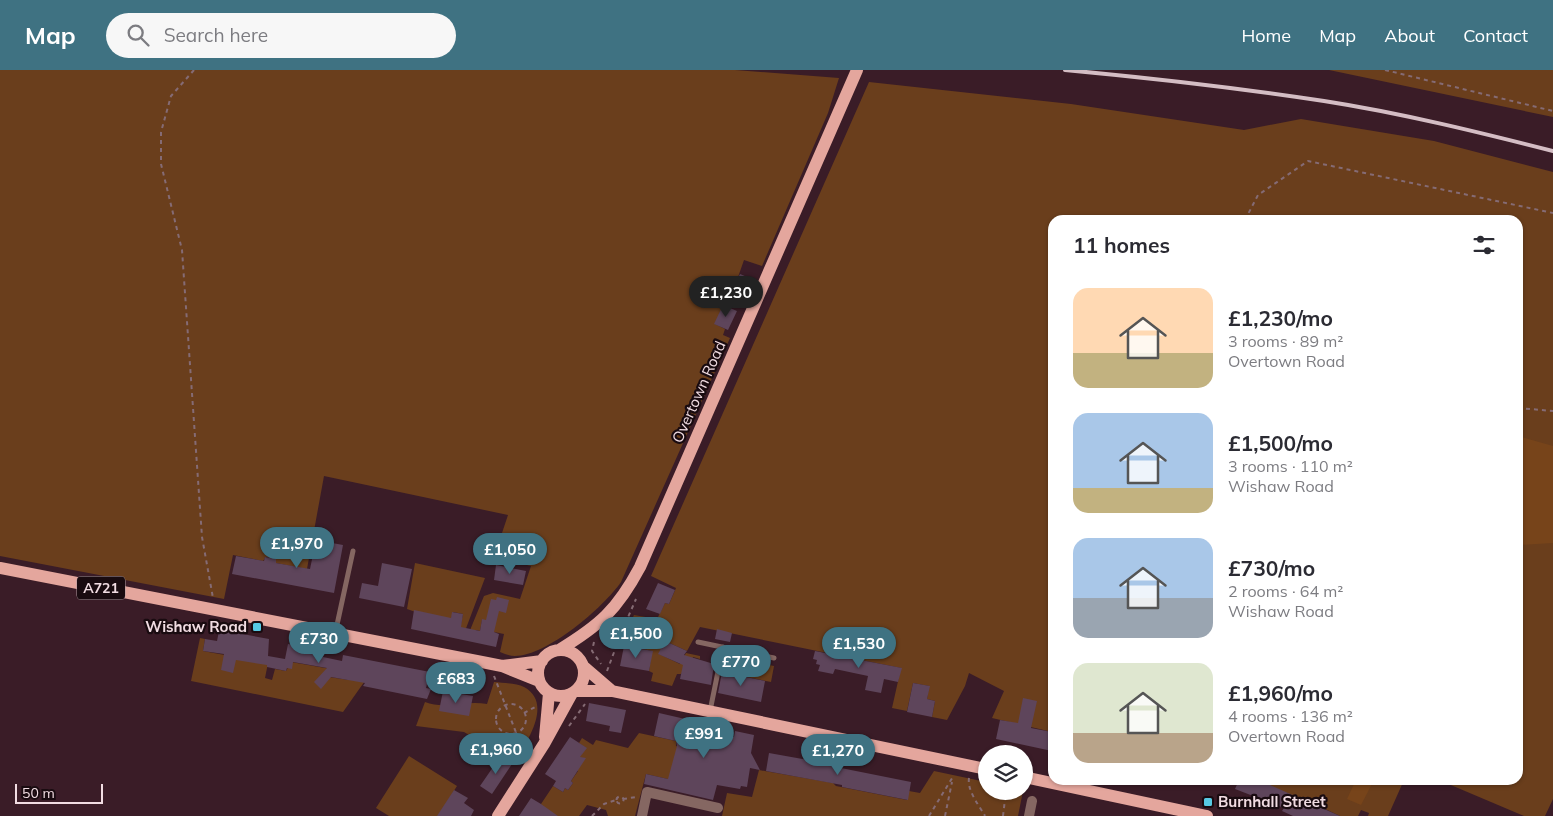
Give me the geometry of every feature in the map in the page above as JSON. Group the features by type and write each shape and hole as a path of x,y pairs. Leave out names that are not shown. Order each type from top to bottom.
{"main road":[{"name":"Overtown Road","path":"559,650 588,632 606,624 625,596 640,567 857,70"},
{"name":"A721","path":"0,568 502,666 539,681"},
{"path":"498,816 584,678 582,663 588,632"},
{"path":"599,681 574,693 556,696 549,693 539,681 538,674 542,661 552,652 559,650 571,653 599,681 612,691 978,767"},
{"name":"A721","path":"502,666 542,661"},
{"path":"544,744 549,693"},
{"path":"1033,779 1048,782"},
{"path":"1062,785 1207,816"}],"street":[{"path":"642,816 647,792 718,808"},
{"path":"1029,816 1032,801"}],"lane":[{"path":"335,634 353,551"},
{"path":"606,624 618,640 640,640 649,634"},
{"path":"698,642 774,658"},
{"path":"710,712 723,647"}],"path":[{"path":"194,70 171,96 161,132 161,164 182,250 202,537 216,610"},
{"path":"1385,70 1553,111"},
{"path":"1248,215 1258,194 1308,161 1553,213"},
{"path":"1523,408 1553,411"},
{"path":"565,731 599,681 638,595"},
{"path":"599,681 592,651 596,638 606,624"},
{"path":"487,663 506,706 529,767"},
{"path":"515,705 525,714 523,727 516,733 506,733 498,727 496,717 506,706 515,705"},
{"path":"929,816 952,778 958,763"},
{"path":"971,766 968,782 975,800 986,816"},
{"path":"945,816 952,778"},
{"path":"592,816 604,804 616,800"},
{"path":"1003,816 1005,800"}],"shaded area":[{"path":"0,70 735,70 839,78 828,113 762,266 744,260 737,280 732,277 728,285 732,287 715,324 725,329 723,335 730,338 621,582 602,604 574,628 543,648 528,654 515,656 500,652 504,634 494,632 482,620 480,631 476,630 466,640 484,596 493,593 520,599 531,566 494,557 508,515 324,476 307,569 276,563 276,559 266,557 263,561 233,555 224,599 0,556"},
{"path":"1329,70 1553,70 1553,117"},
{"path":"869,82 1071,104 1244,130 1301,119 1434,141 1553,172 1553,799 1545,816 1524,816 1451,785 1523,785 1523,215 1048,215 1048,731 992,718 1004,691 969,673 965,686 947,720 932,717 935,701 927,699 929,686 913,683 907,711 892,708 901,668 700,627 687,651 665,641 659,654 680,664 686,653 700,656 700,659 693,657 692,663 681,674 677,674 672,686 651,681 653,673 649,671 652,651 621,644 634,615 657,619 665,603 669,604 676,588 651,576"},
{"path":"1523,437 1553,446 1553,543 1523,545"},
{"path":"415,563 485,578 462,639 458,638 463,614 453,612 450,624 407,609"},
{"path":"200,638 205,639 203,651 268,663 265,678 272,680 275,669 286,671 291,662 331,669 329,677 349,680 367,678 343,712 191,681"},
{"path":"725,656 774,666 771,682 722,672"},
{"path":"494,682 524,687 533,694 537,703 535,724 514,762 464,732 416,726 425,702 440,705 487,704"},
{"path":"639,733 676,741 676,746 683,747 685,783 646,774 635,816 608,816 606,810 587,805 579,816 546,816 541,804 553,786 563,792 565,788 568,790 573,783 571,781 578,771 572,767 586,748 579,743 582,738 593,745 596,740 628,748"},
{"path":"409,756 457,786 438,816 389,816 376,808"},
{"path":"759,770 833,783 836,786 907,800 909,791 920,793 934,771 978,780 978,800 1021,800 1018,816 722,816 727,793 752,797"},
{"path":"1268,785 1402,785 1388,816 1368,816 1369,813 1361,810 1358,816 1340,816 1321,807 1322,804 1317,802 1314,806"},
{"path":"1354,785 1371,785 1361,805 1347,799"}],"building":[{"path":"740,274 752,279 746,293 733,288"},
{"path":"723,305 737,311 728,330 714,324"},
{"path":"316,540 343,545 334,593 232,574 236,556 264,561 265,557 276,559 276,563 310,569"},
{"path":"382,563 412,569 404,607 359,598 362,583 378,586"},
{"path":"496,565 526,571 523,585 494,580"},
{"path":"658,583 675,590 669,604 665,603 660,614 646,609"},
{"path":"497,597 509,600 506,613 499,611 494,632 499,634 496,647 411,629 414,610 451,618 452,612 463,614 461,627 480,631 482,619 486,620 491,599 496,600"},
{"path":"220,626 237,629 237,633 269,639 268,656 285,659 288,644 325,650 323,657 342,661 343,655 430,672 426,688 431,689 427,699 363,686 365,683 331,677 321,689 314,682 327,668 293,662 292,669 287,668 286,671 267,667 267,665 236,660 233,673 221,670 224,654 203,651 205,639 217,641"},
{"path":"717,629 732,633 730,642 715,639"},
{"path":"665,641 687,651 684,655 714,664 711,685 680,679 683,665 658,654"},
{"path":"624,646 653,651 649,671 620,666"},
{"path":"815,651 902,668 898,682 884,679 881,693 865,690 868,676 835,669 833,674 818,671 820,665 816,664 817,660 813,659"},
{"path":"722,672 765,681 761,702 718,693"},
{"path":"913,683 930,686 927,699 935,701 932,717 907,712"},
{"path":"443,691 473,696 469,716 439,711"},
{"path":"1023,698 1037,701 1031,728 1048,731 1048,750 1033,747 1033,745 996,739 1000,720 1018,723"},
{"path":"589,703 626,710 621,733 609,731 610,726 586,721"},
{"path":"659,713 694,721 692,732 710,736 711,732 734,737 735,731 754,735 751,753 760,770 750,768 747,787 741,786 740,789 717,785 713,800 644,784 646,774 668,779 677,746 676,741 654,736"},
{"path":"570,737 587,748 580,757 586,758 571,781 573,783 568,790 565,788 563,792 553,786 556,781 545,774"},
{"path":"769,753 836,765 836,767 911,782 908,800 766,771"},
{"path":"500,757 512,764 492,794 480,786"},
{"path":"1237,785 1270,785 1340,816 1293,816 1282,811 1284,808 1235,789"},
{"path":"454,790 468,798 464,803 474,810 471,816 437,816"},
{"path":"531,798 541,804 558,816 519,816"}],"railway":[{"path":"1065,70 1130,76 1324,101 1411,117 1553,151"}],"place":[{"name":"Wishaw Road","path":"257,627"},
{"name":"Burnhall Street","path":"1208,802"}]}
